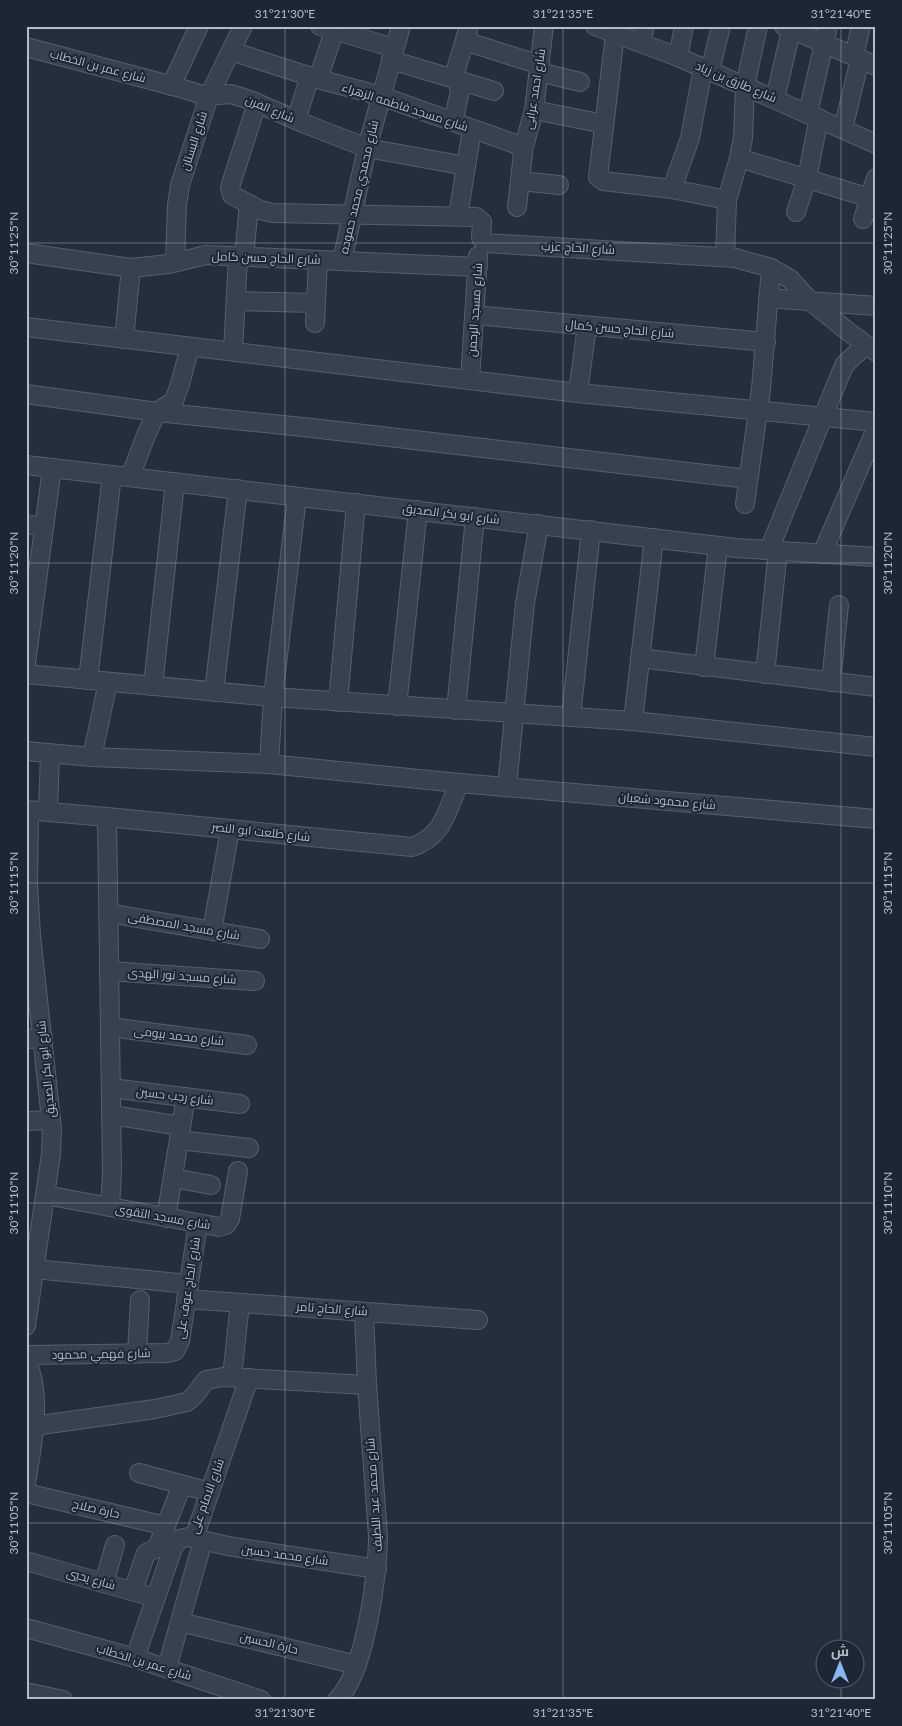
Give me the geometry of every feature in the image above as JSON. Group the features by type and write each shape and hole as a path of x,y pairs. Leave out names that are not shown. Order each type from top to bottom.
{"street":[{"path":"171,86 199,26"},
{"name":"شارع البستان","path":"174,262 180,185 209,96 243,26"},
{"name":"شارع محمدي محمد حموده","path":"342,261 367,148 401,26"},
{"name":"شارع احمد عرابى","path":"523,150 534,110 544,26"},
{"name":"شارع طارق بن زياد","path":"595,26 643,35 678,57 876,144"},
{"path":"678,57 684,26"},
{"path":"672,189 690,138 706,69 721,26"},
{"path":"725,257 726,200 739,158 745,86 758,26"},
{"path":"843,129 863,60 861,26"},
{"path":"775,99 789,27 827,35 863,60"},
{"path":"296,120 314,77 331,28 456,79 494,91"},
{"path":"453,122 460,91 455,73 466,30 539,68 580,82"},
{"path":"616,30 598,177 603,182 672,189 726,200"},
{"path":"796,212 807,178 813,115 827,35"},
{"name":"شارع عمر بن الخطاب","path":"26,47 171,86"},
{"name":"شارع مسجد فاطمه الزهراء","path":"231,51 381,96 518,146 523,150"},
{"name":"شارع الفرن","path":"171,86 198,95 231,94 367,148 466,166"},
{"path":"257,103 230,187 232,195 260,210 274,214 476,217 480,219 482,241"},
{"path":"534,110 604,124"},
{"path":"458,216 472,129"},
{"path":"517,207 523,150"},
{"path":"739,158 870,198"},
{"path":"863,220 876,178"},
{"path":"520,182 559,185"},
{"path":"233,351 236,301 249,204"},
{"name":"شارع الحاج عزب","path":"482,241 485,243 725,257 771,268 790,279 810,301 871,348"},
{"name":"شارع مسجد الرحمن","path":"470,380 479,246 482,241"},
{"name":"شارع الحاج حسن كامل","path":"26,253 131,268 146,267 206,255 478,267"},
{"path":"314,323 318,260"},
{"path":"124,339 131,268"},
{"path":"745,504 766,342 771,268"},
{"path":"768,298 876,306"},
{"path":"236,301 315,303"},
{"name":"شارع الحاج حسن كمال","path":"474,315 766,342"},
{"path":"578,393 587,326"},
{"path":"26,327 578,393 876,422"},
{"path":"130,477 147,432 157,412 174,401 190,346"},
{"path":"765,674 773,550 823,416 846,364 871,348"},
{"path":"26,394 157,412 312,428 748,479"},
{"path":"822,554 876,429"},
{"name":"شارع ابو بكر الصديق","path":"26,465 718,546 875,556"},
{"path":"26,663 52,468"},
{"path":"88,680 112,475"},
{"path":"153,686 175,482"},
{"path":"214,692 238,490"},
{"path":"269,764 273,698 298,497"},
{"path":"338,702 356,503"},
{"path":"397,706 418,510"},
{"path":"456,710 475,517"},
{"path":"26,524 44,527"},
{"path":"507,787 525,603 539,524"},
{"path":"571,717 591,530"},
{"path":"633,721 654,538"},
{"path":"704,667 718,546"},
{"path":"831,682 839,605"},
{"path":"640,658 876,687"},
{"path":"26,674 273,698 633,721 876,747"},
{"path":"92,757 108,682"},
{"name":"شارع محمود شعبان","path":"26,751 92,757 269,764 458,783 876,818"},
{"path":"48,812 50,754"},
{"name":"شارع طلعت ابو النصر","path":"28,811 412,847 425,843 435,835 458,783"},
{"name":"شارع ابو بكر الصديق","path":"26,1326 51,1154 51,1120 34,1038 28,935 28,811"},
{"path":"107,817 112,1116 112,1186 110,1208"},
{"path":"212,931 230,829"},
{"name":"شارع مسجد المصطفى","path":"108,913 260,939"},
{"name":"شارع مسجد نور الهدى","path":"109,971 255,982"},
{"name":"شارع محمد بيومى","path":"110,1027 247,1045"},
{"name":"شارع رجب حسين","path":"111,1088 240,1104"},
{"path":"166,1218 186,1097"},
{"path":"112,1116 249,1148"},
{"path":"26,1121 51,1120"},
{"name":"شارع مسجد التقوى","path":"45,1195 219,1227 228,1222 238,1171"},
{"path":"173,1178 210,1185"},
{"name":"شارع الحاج عوف على","path":"174,1351 179,1345 198,1224"},
{"name":"شارع الحاج تامر","path":"34,1268 187,1292 240,1303 478,1320"},
{"path":"137,1353 140,1300"},
{"path":"240,1303 240,1378"},
{"name":"شارع محمد عبد اللطيف","path":"337,1700 347,1689 357,1665 374,1591 377,1568 378,1536 367,1385 364,1312"},
{"name":"شارع فهمي محمود","path":"26,1355 174,1351"},
{"path":"26,1361 33,1385 34,1426 26,1482"},
{"path":"34,1426 156,1409 186,1402 192,1399 206,1380 223,1377 367,1385"},
{"name":"شارع الامام على","path":"135,1658 176,1543 184,1537 198,1539 240,1378"},
{"path":"139,1473 210,1492"},
{"path":"133,1591 146,1553 157,1548 182,1485"},
{"name":"حارة صلاح","path":"26,1493 166,1526"},
{"path":"167,1668 180,1622 198,1539"},
{"name":"شارع محمد حسين","path":"198,1539 246,1549 377,1568"},
{"path":"104,1583 115,1545"},
{"name":"شارع يحيي","path":"26,1561 156,1598"},
{"name":"حارة الحسين","path":"180,1622 357,1665"},
{"name":"شارع عمر بن الخطاب","path":"26,1628 135,1658 261,1700"},
{"path":"26,1692 63,1700"}]}
